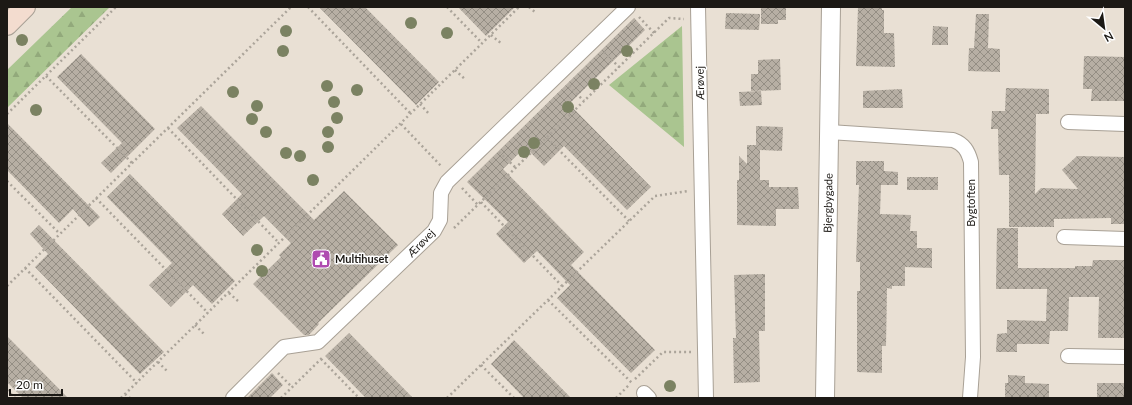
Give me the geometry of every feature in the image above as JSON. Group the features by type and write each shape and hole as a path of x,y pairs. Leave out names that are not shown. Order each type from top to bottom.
{"main road":[{"path":"7,25 25,7"}],"street":[{"name":"Bjergbygade","path":"825,398 831,7"},
{"name":"Ærøvej","path":"233,398 284,347 318,342 434,232 440,220 441,193 452,178 593,40 631,10"},
{"name":"Ærøvej","path":"698,14 706,398"},
{"path":"1068,122 1125,124"},
{"name":"Bygtoften","path":"829,132 953,140 964,147 969,154 971,162 973,357 970,398"},
{"path":"1064,238 1125,240"},
{"path":"1068,356 1125,357"}],"path":[{"path":"7,114 116,7"},
{"path":"7,286 291,7"},
{"path":"308,7 411,114"},
{"path":"447,7 482,43"},
{"path":"121,398 519,7"},
{"path":"529,7 535,12"},
{"path":"631,10 654,33"},
{"path":"450,232 669,18 698,14"},
{"path":"491,35 502,44"},
{"path":"593,40 619,67"},
{"path":"455,70 466,80"},
{"path":"558,74 584,101"},
{"path":"46,76 132,163"},
{"path":"420,104 430,116"},
{"path":"400,124 478,205"},
{"path":"168,128 279,243"},
{"path":"547,138 629,221"},
{"path":"489,141 516,168"},
{"path":"7,181 60,234"},
{"path":"447,398 655,196 702,189"},
{"path":"96,198 208,313"},
{"path":"481,202 562,286"},
{"path":"25,268 137,383"},
{"path":"229,293 238,301"},
{"path":"548,300 647,396"},
{"path":"195,325 204,334"},
{"path":"616,398 662,352 705,352"},
{"path":"281,398 326,354"},
{"path":"320,359 359,398"},
{"path":"158,362 167,371"},
{"path":"481,365 514,398"},
{"path":"7,390 15,398"},
{"path":"126,394 130,398"}],"green space":[{"path":"72,7 110,7 7,108 7,70"},
{"path":"682,26 684,147 609,85"}],"building":[{"path":"319,7 365,7 439,82 416,105"},
{"path":"458,7 515,7 486,36"},
{"path":"761,7 786,7 786,20 778,20 778,24 761,24"},
{"path":"858,7 882,8 882,10 884,10 884,33 894,33 895,67 856,66"},
{"path":"726,13 760,14 759,30 725,29"},
{"path":"976,14 989,14 988,48 1000,49 1000,72 968,71 969,48 974,48"},
{"path":"634,18 645,30 569,104 651,187 627,210 564,146 544,166 525,147 503,169 584,252 571,265 655,350 631,373 557,298 570,285 537,251 524,263 496,234 508,222 467,182"},
{"path":"933,26 948,27 948,45 932,45"},
{"path":"81,54 155,129 111,173 101,163 122,143 57,77"},
{"path":"1084,56 1125,57 1125,101 1091,101 1092,89 1083,89"},
{"path":"780,59 781,90 751,91 751,74 758,74 758,60"},
{"path":"1006,88 1049,89 1049,114 1036,114 1035,194 1041,188 1078,189 1062,170 1077,156 1125,157 1125,224 1111,224 1111,218 1054,219 1054,227 1009,227 1009,175 999,175 998,129 991,129 992,111 1005,111"},
{"path":"902,89 903,108 863,108 863,91"},
{"path":"761,91 762,105 740,106 739,92"},
{"path":"201,106 314,220 344,191 398,245 318,323 319,324 309,335 304,335 253,284 281,257 279,255 291,243 264,216 243,236 222,214 242,194 177,128"},
{"path":"7,123 100,217 89,227 73,209 59,223 7,170"},
{"path":"756,126 783,127 782,151 760,150 760,180 769,180 769,187 798,187 799,209 776,209 776,226 737,225 737,180 739,180 739,156 747,164 747,145 756,145"},
{"path":"856,161 884,161 884,171 898,172 898,185 881,185 880,214 911,215 910,231 917,231 917,248 932,248 932,268 905,267 905,286 892,286 892,289 887,288 886,346 882,346 882,373 857,372 857,291 860,291 860,262 856,262 859,185 856,185"},
{"path":"130,174 235,281 212,304 193,285 171,307 149,285 172,263 107,197"},
{"path":"907,177 938,177 938,190 907,190"},
{"path":"39,225 164,352 140,374 35,267 48,254 30,234"},
{"path":"997,228 1018,228 1018,268 1075,268 1075,266 1092,266 1093,260 1125,260 1125,338 1098,338 1099,297 1069,297 1068,331 1050,331 1049,344 1017,344 1017,352 996,352 997,334 1007,333 1007,320 1046,321 1047,289 996,289"},
{"path":"765,274 765,331 759,331 760,382 734,383 733,338 736,338 734,275"},
{"path":"349,333 413,398 366,398 325,356"},
{"path":"7,336 68,398 23,398 7,382"},
{"path":"514,340 571,398 524,398 491,364"},
{"path":"272,373 283,385 270,398 247,398"},
{"path":"1008,375 1025,376 1025,383 1049,384 1049,398 1005,398 1005,383 1008,383"},
{"path":"1097,383 1125,383 1125,398 1097,398"}],"place":[{"name":"Multihuset","path":"321,259"}]}
